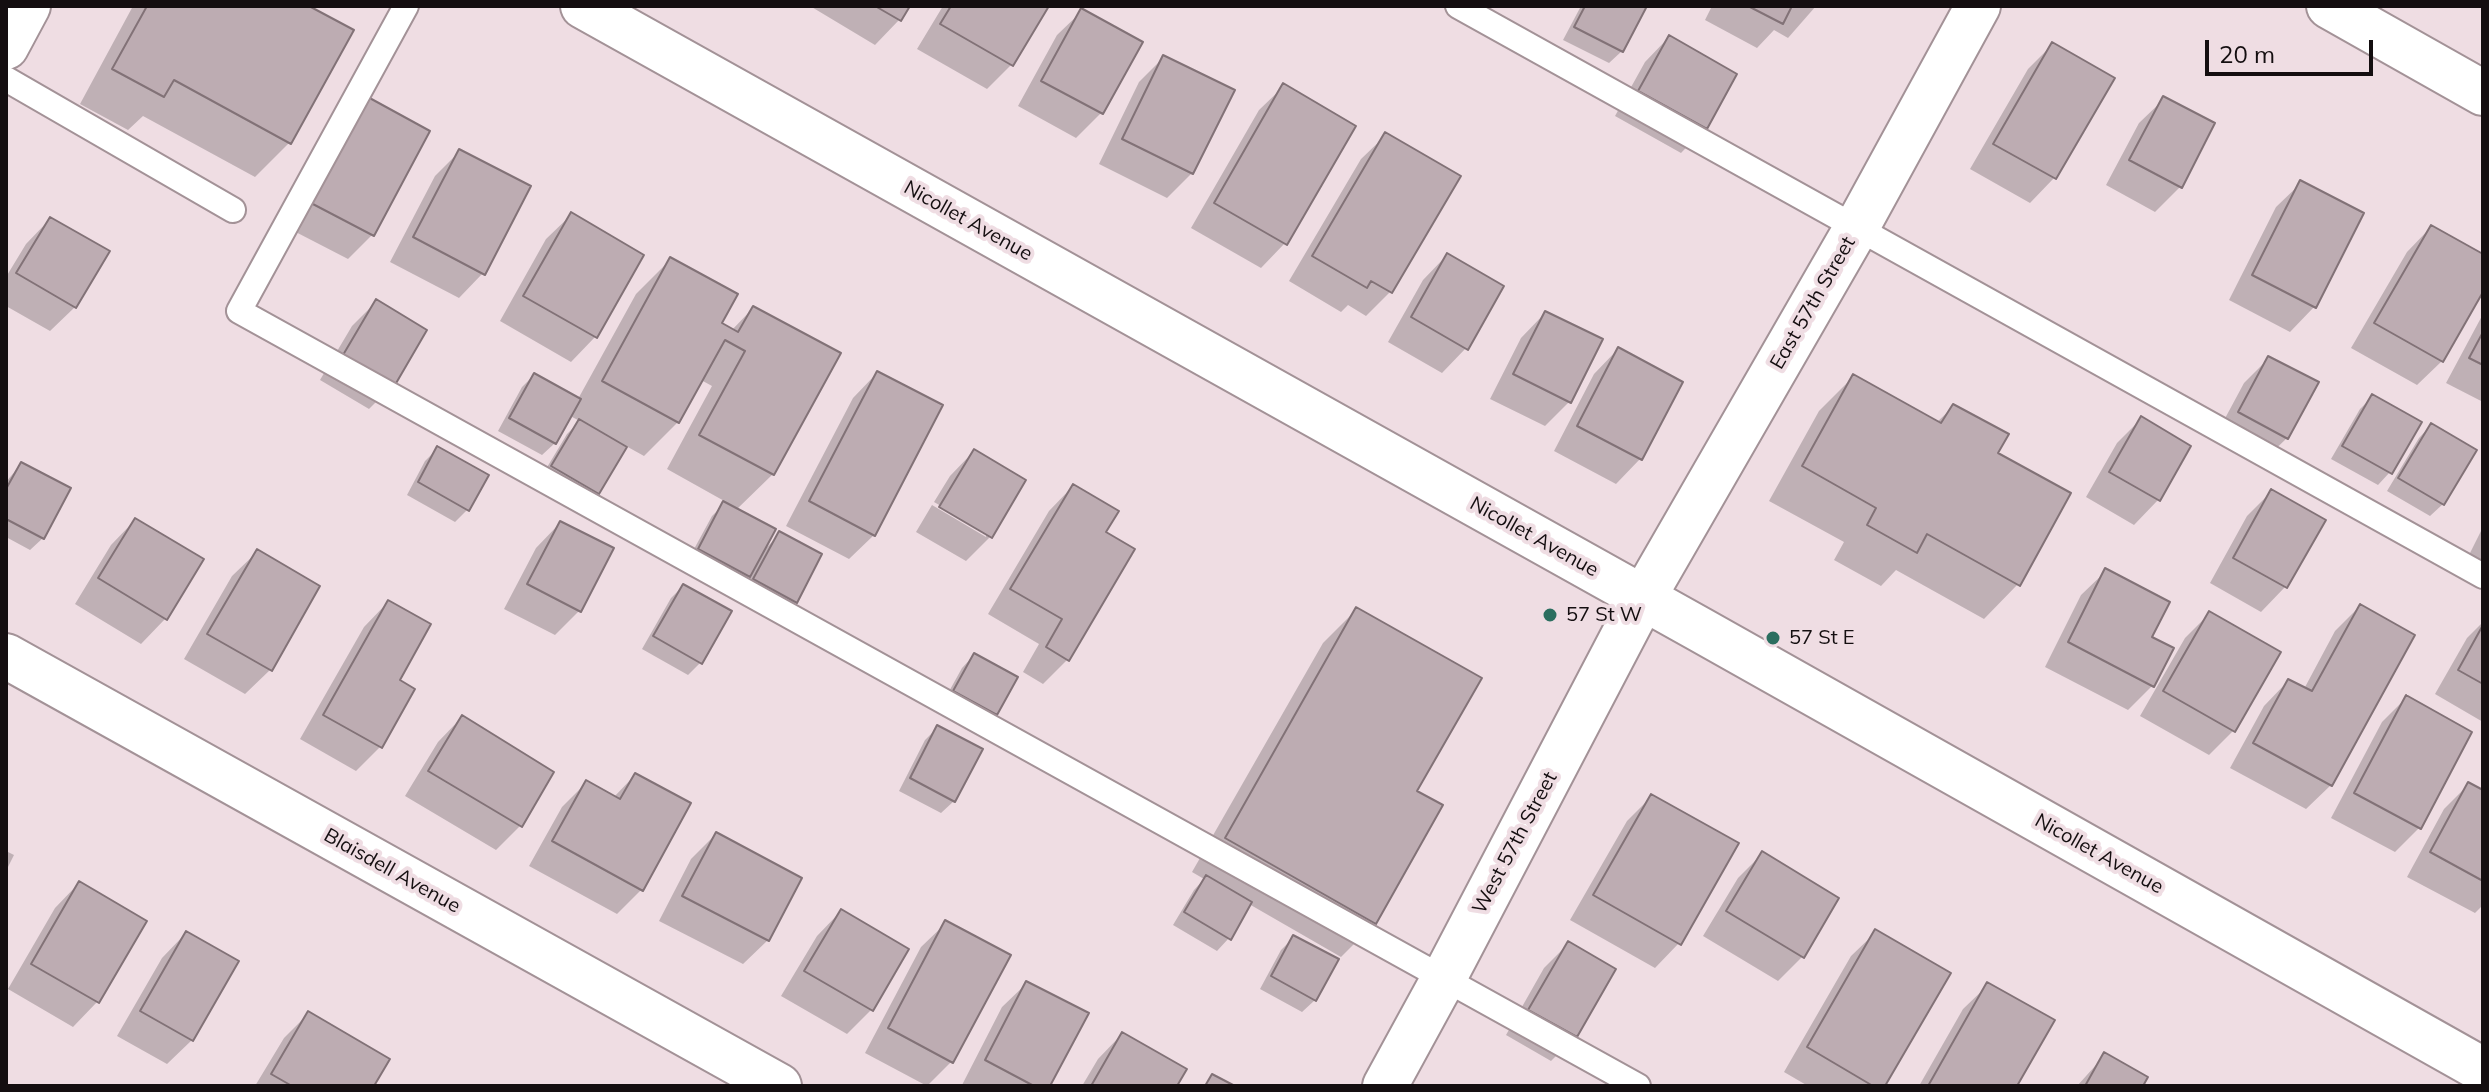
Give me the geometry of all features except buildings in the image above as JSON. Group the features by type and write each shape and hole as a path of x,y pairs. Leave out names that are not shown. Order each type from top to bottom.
{"street":[{"path":"6,47 28,6"},
{"name":"Nicollet Avenue","path":"583,6 2483,1070"},
{"name":"East 57th Street","path":"1643,598 1857,227 1978,6"},
{"path":"2329,6 2483,93"},
{"name":"West 57th Street","path":"1385,1086 1643,598"},
{"name":"Blaisdell Avenue","path":"6,656 779,1086"}],"lane":[{"path":"406,6 239,311 1638,1086"},
{"path":"1458,6 2483,576"},
{"path":"6,79 233,210"}],"place":[{"name":"57 St W","path":"1550,615"},
{"name":"57 St E","path":"1773,638"}]}
